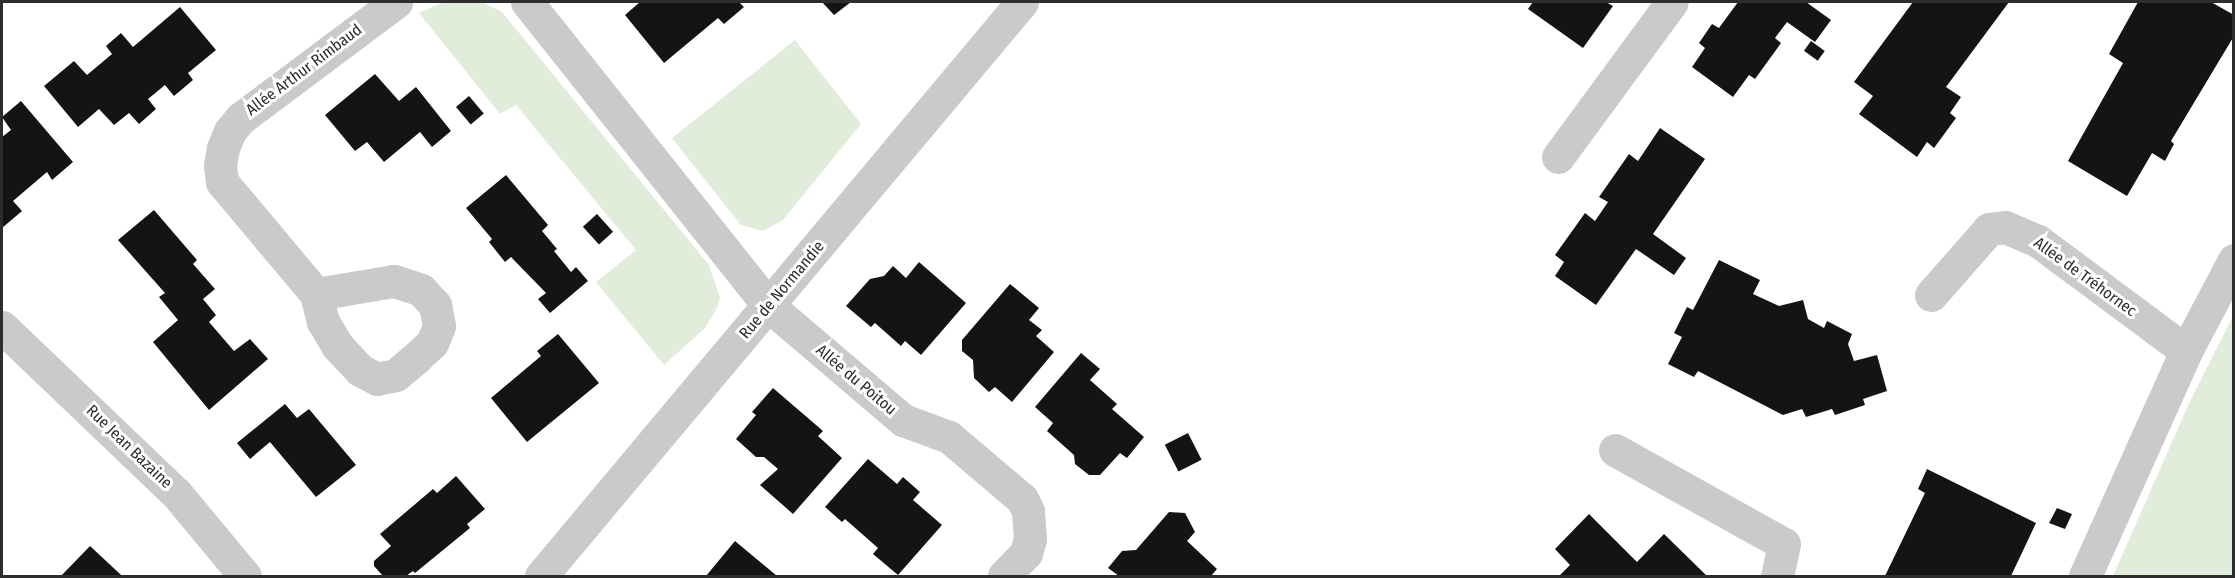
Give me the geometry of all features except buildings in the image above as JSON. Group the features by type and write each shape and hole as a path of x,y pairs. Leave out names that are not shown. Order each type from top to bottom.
{"street":[{"name":"Allée Arthur Rimbaud","path":"316,294 222,183 220,165 223,148 230,131 241,118 396,2"},
{"path":"527,2 769,306"},
{"name":"Rue de Normandie","path":"541,576 1022,2"},
{"path":"1558,157 1672,2"},
{"name":"Allée de Tréhornec","path":"1931,295 1989,229 2005,227 2038,242 2186,351"},
{"path":"2085,576 2186,351 2234,260"},
{"name":"Allée du Poitou","path":"769,306 903,420 949,437 1022,500 1028,511 1030,539 1026,554 1004,576"},
{"name":"Rue Jean Bazaine","path":"2,327 176,493 245,576"},
{"path":"1615,450 1784,544 1777,576"}],"green space":[{"path":"444,2 482,2 502,12 709,265 720,298 717,308 705,328 664,365 596,282 636,250 516,105 500,114 419,13"},
{"path":"795,40 861,124 783,220 763,231 741,225 672,138"},
{"path":"2233,316 2233,576 2113,576 2190,401"}]}
